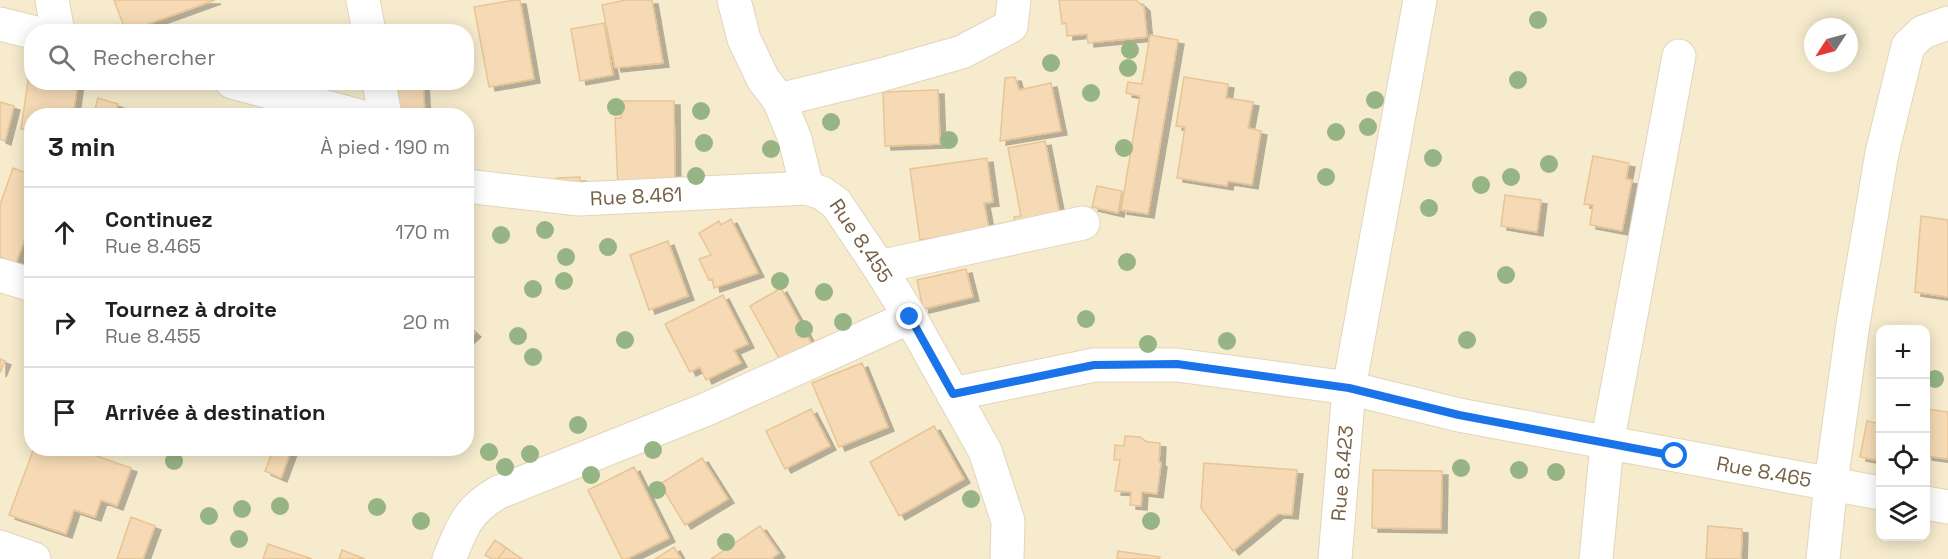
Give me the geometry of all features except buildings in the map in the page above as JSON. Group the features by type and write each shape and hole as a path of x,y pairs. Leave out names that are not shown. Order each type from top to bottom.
{"street":[{"path":"52,0 56,24"},
{"path":"363,0 368,24"},
{"name":"Rue 8.455","path":"734,0 744,39 764,79 779,100 795,139 807,189 822,193 836,203 910,317 985,451 1008,521 1007,559"},
{"path":"779,100 962,52 1011,26 1014,0"},
{"name":"Rue 8.423","path":"1335,559 1349,388 1420,0"},
{"name":"Rue 8.465","path":"1831,483 1852,324 1882,153 1908,46 1923,32 1948,23"},
{"path":"0,24 24,30"},
{"path":"1596,559 1607,444 1679,56"},
{"path":"262,90 329,108"},
{"path":"380,90 384,108"},
{"name":"Rue 8.461","path":"474,187 579,199 807,189"},
{"path":"879,267 1083,223"},
{"path":"0,275 24,282"},
{"path":"449,559 465,521 473,509 499,492 707,409 910,317"},
{"name":"Rue 8.465","path":"953,394 1094,365 1177,364 1349,388 1459,415 1876,492"},
{"path":"1823,559 1831,483"},
{"path":"1930,504 1948,507"}],"shaded area":[{"path":"0,0 1948,0 1948,559 0,559"}],"route":[{"path":"910,317 953,394 1094,365 1177,364 1349,388 1459,415 1675,456"}]}
